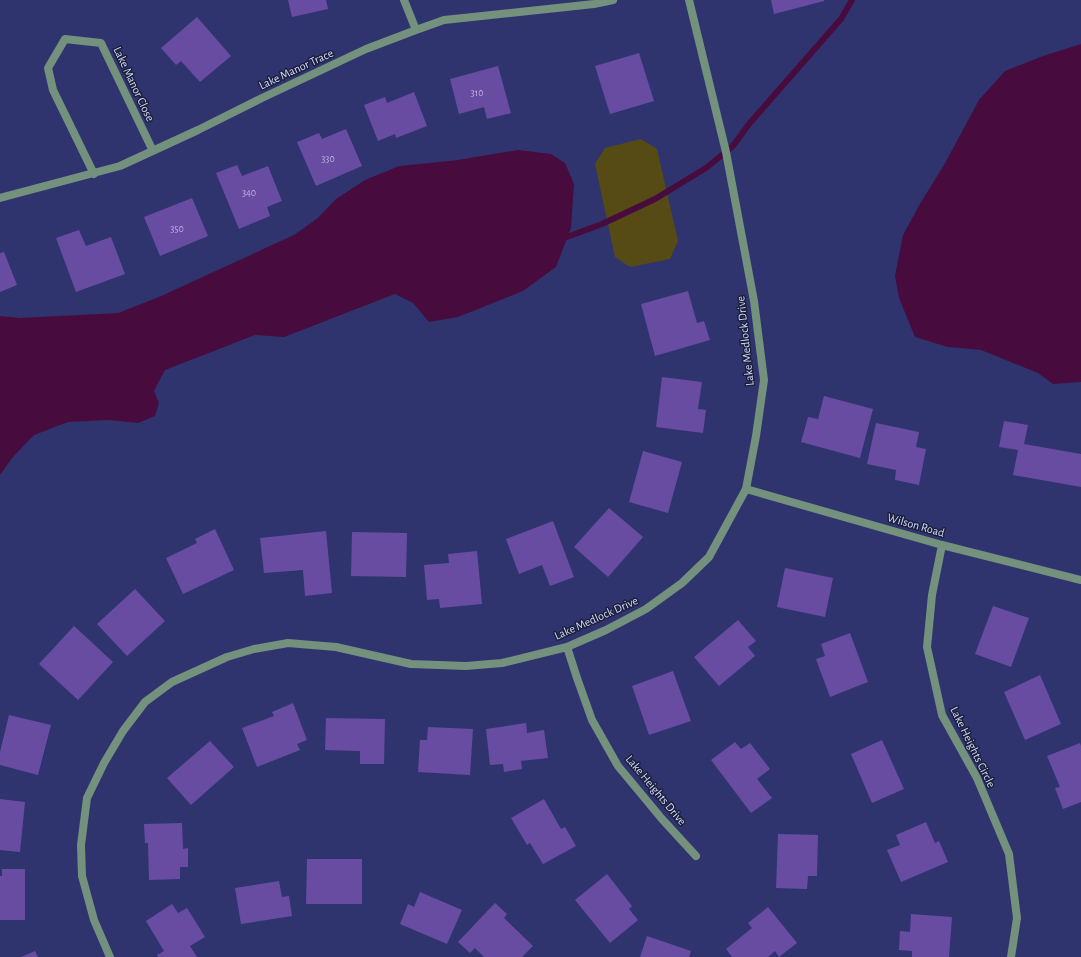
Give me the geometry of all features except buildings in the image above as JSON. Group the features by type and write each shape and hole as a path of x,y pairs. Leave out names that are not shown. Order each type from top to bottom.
{"street":[{"path":"404,0 416,30"},
{"name":"Lake Manor Trace","path":"0,198 120,166 366,49 444,20 594,4 613,0"},
{"name":"Lake Medlock Drive","path":"110,957 94,920 82,876 81,845 88,798 104,763 123,731 145,702 172,682 227,657 254,649 288,643 336,647 411,664 466,666 502,663 567,647 606,630 646,609 682,583 709,557 746,488 756,436 764,380 754,301 726,152 689,0"},
{"name":"Lake Manor Close","path":"94,174 53,90 48,68 65,39 101,43 152,151"},
{"name":"Wilson Road","path":"746,488 942,545 1081,580"},
{"name":"Lake Heights Circle","path":"942,545 932,596 927,647 942,715 977,778 1009,854 1016,918 1011,957"},
{"name":"Lake Heights Drive","path":"567,647 592,720 618,766 662,819 696,856"}],"shaded area":[{"path":"1081,44 1081,382 1053,384 1038,373 981,350 948,347 915,337 899,298 895,276 903,235 944,165 979,100 1005,71 1043,56"},
{"path":"641,139 657,149 678,241 670,259 630,267 615,257 595,164 605,148"},
{"path":"518,150 551,154 565,163 574,184 571,228 556,267 523,291 458,317 429,322 413,303 395,294 284,337 255,335 165,370 154,391 159,403 155,416 138,423 109,420 68,422 34,435 12,458 0,475 0,316 19,318 118,313 159,297 294,235 318,218 336,199 365,180 399,166 458,160"}],"waterway":[{"path":"567,237 602,224 655,199 706,168 733,146 749,124 841,19 852,0"}]}
